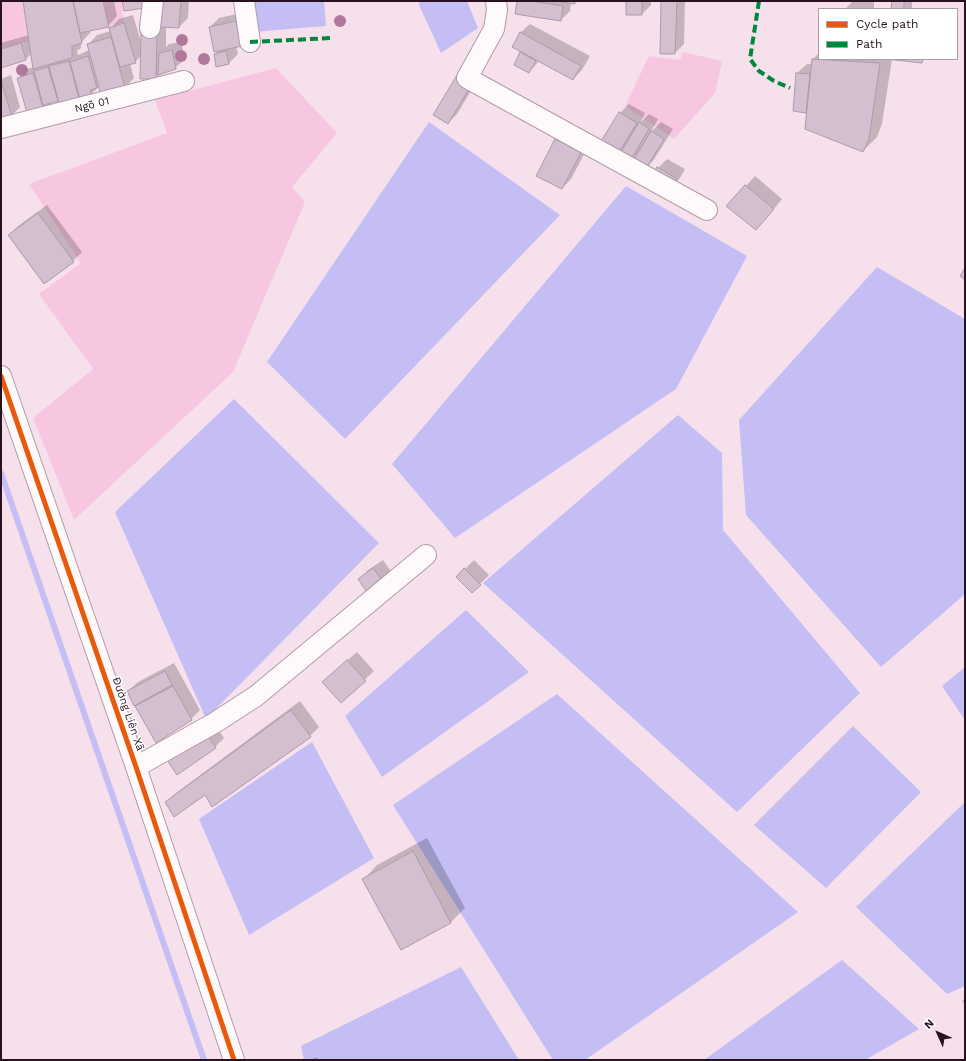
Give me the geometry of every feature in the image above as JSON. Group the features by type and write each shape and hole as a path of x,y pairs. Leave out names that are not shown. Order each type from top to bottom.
{"street":[{"path":"150,28 153,1"},
{"path":"244,1 250,42"},
{"path":"496,1 497,10 494,29 467,78 706,210"},
{"name":"Ngõ 01","path":"1,128 184,81"},
{"name":"Đường Liên Xã","path":"1,376 136,767 234,1060"},
{"path":"136,767 216,722 256,696 426,555"}],"shaded area":[{"path":"1,1 23,1 29,41 1,48"},
{"path":"103,1 121,1 124,22 109,27"},
{"path":"250,1 324,1 326,26 253,32"},
{"path":"423,1 467,1 478,28 441,53 418,3"},
{"path":"683,52 722,61 715,93 674,139 625,106 649,56 680,60"},
{"path":"276,68 337,133 292,187 305,202 233,372 74,520 33,418 93,369 39,294 81,263 29,184 167,133 155,100"},
{"path":"429,122 560,215 345,439 267,362"},
{"path":"626,186 747,256 676,389 455,538 392,464"},
{"path":"877,267 965,319 965,594 881,667 746,515 739,420"},
{"path":"234,399 379,543 206,719 115,512"},
{"path":"678,415 722,453 723,530 860,693 737,812 483,583"},
{"path":"466,610 529,672 382,777 345,716"},
{"path":"965,667 965,720 942,686"},
{"path":"557,694 798,912 585,1060 553,1060 393,805"},
{"path":"853,726 921,792 826,888 754,825"},
{"path":"312,742 374,858 249,935 199,819"},
{"path":"965,802 965,986 947,994 856,907"},
{"path":"842,960 919,1029 865,1060 704,1060"},
{"path":"461,967 519,1060 304,1060 301,1046"}],"building":[{"path":"23,1 73,1 82,43 72,46 72,58 33,69"},
{"path":"73,1 103,1 109,27 80,33"},
{"path":"122,1 152,1 152,7 124,11"},
{"path":"161,1 181,1 179,28 159,27"},
{"path":"517,1 531,1 563,6 561,21 515,14"},
{"path":"555,1 575,1 575,4"},
{"path":"626,1 642,1 642,15 626,15"},
{"path":"661,1 677,1 675,54 660,54"},
{"path":"892,1 904,1 904,8 891,8"},
{"path":"236,21 242,46 214,52 209,27"},
{"path":"124,23 136,63 120,67 109,28"},
{"path":"141,32 157,32 156,79 140,79"},
{"path":"520,32 581,66 573,80 512,47"},
{"path":"111,37 125,88 101,95 87,44"},
{"path":"21,43 26,60 1,68 1,49"},
{"path":"172,50 176,69 158,75 159,53"},
{"path":"226,51 229,64 216,67 214,54"},
{"path":"520,52 536,61 529,73 514,65"},
{"path":"88,56 97,88 90,90 92,95 80,99 70,62"},
{"path":"812,59 880,63 869,139 863,152 805,129"},
{"path":"895,60 923,60 922,63"},
{"path":"69,61 79,98 59,103 49,66"},
{"path":"48,67 58,101 43,105 34,71"},
{"path":"33,73 44,111 28,116 17,78"},
{"path":"796,73 810,74 806,113 793,111"},
{"path":"457,75 472,84 448,124 433,115"},
{"path":"1,84 12,117 1,120"},
{"path":"619,112 637,123 616,157 598,146"},
{"path":"639,122 649,129 629,163 618,157"},
{"path":"651,131 664,139 644,172 631,164"},
{"path":"555,139 581,152 562,189 536,176"},
{"path":"657,167 677,179 671,188 651,177"},
{"path":"745,185 774,209 756,230 726,206"},
{"path":"38,213 74,262 44,284 8,235"},
{"path":"965,268 965,280 960,276"},
{"path":"373,568 386,586 370,597 358,579"},
{"path":"464,568 481,585 472,593 456,577"},
{"path":"347,660 366,681 341,703 322,682"},
{"path":"165,671 172,685 134,706 127,691"},
{"path":"173,686 192,720 156,743 135,706"},
{"path":"291,710 311,737 212,807 205,795 174,817 165,802"},
{"path":"206,733 216,748 177,775 167,760"},
{"path":"413,851 451,923 401,950 362,879"}],"waterway":[{"path":"1,473 204,1060"}],"marked path":[{"path":"759,1 750,59 759,71 774,81 790,88"},
{"path":"250,42 332,38"}],"cycle path":[{"path":"1,376 136,767 234,1060"}]}
